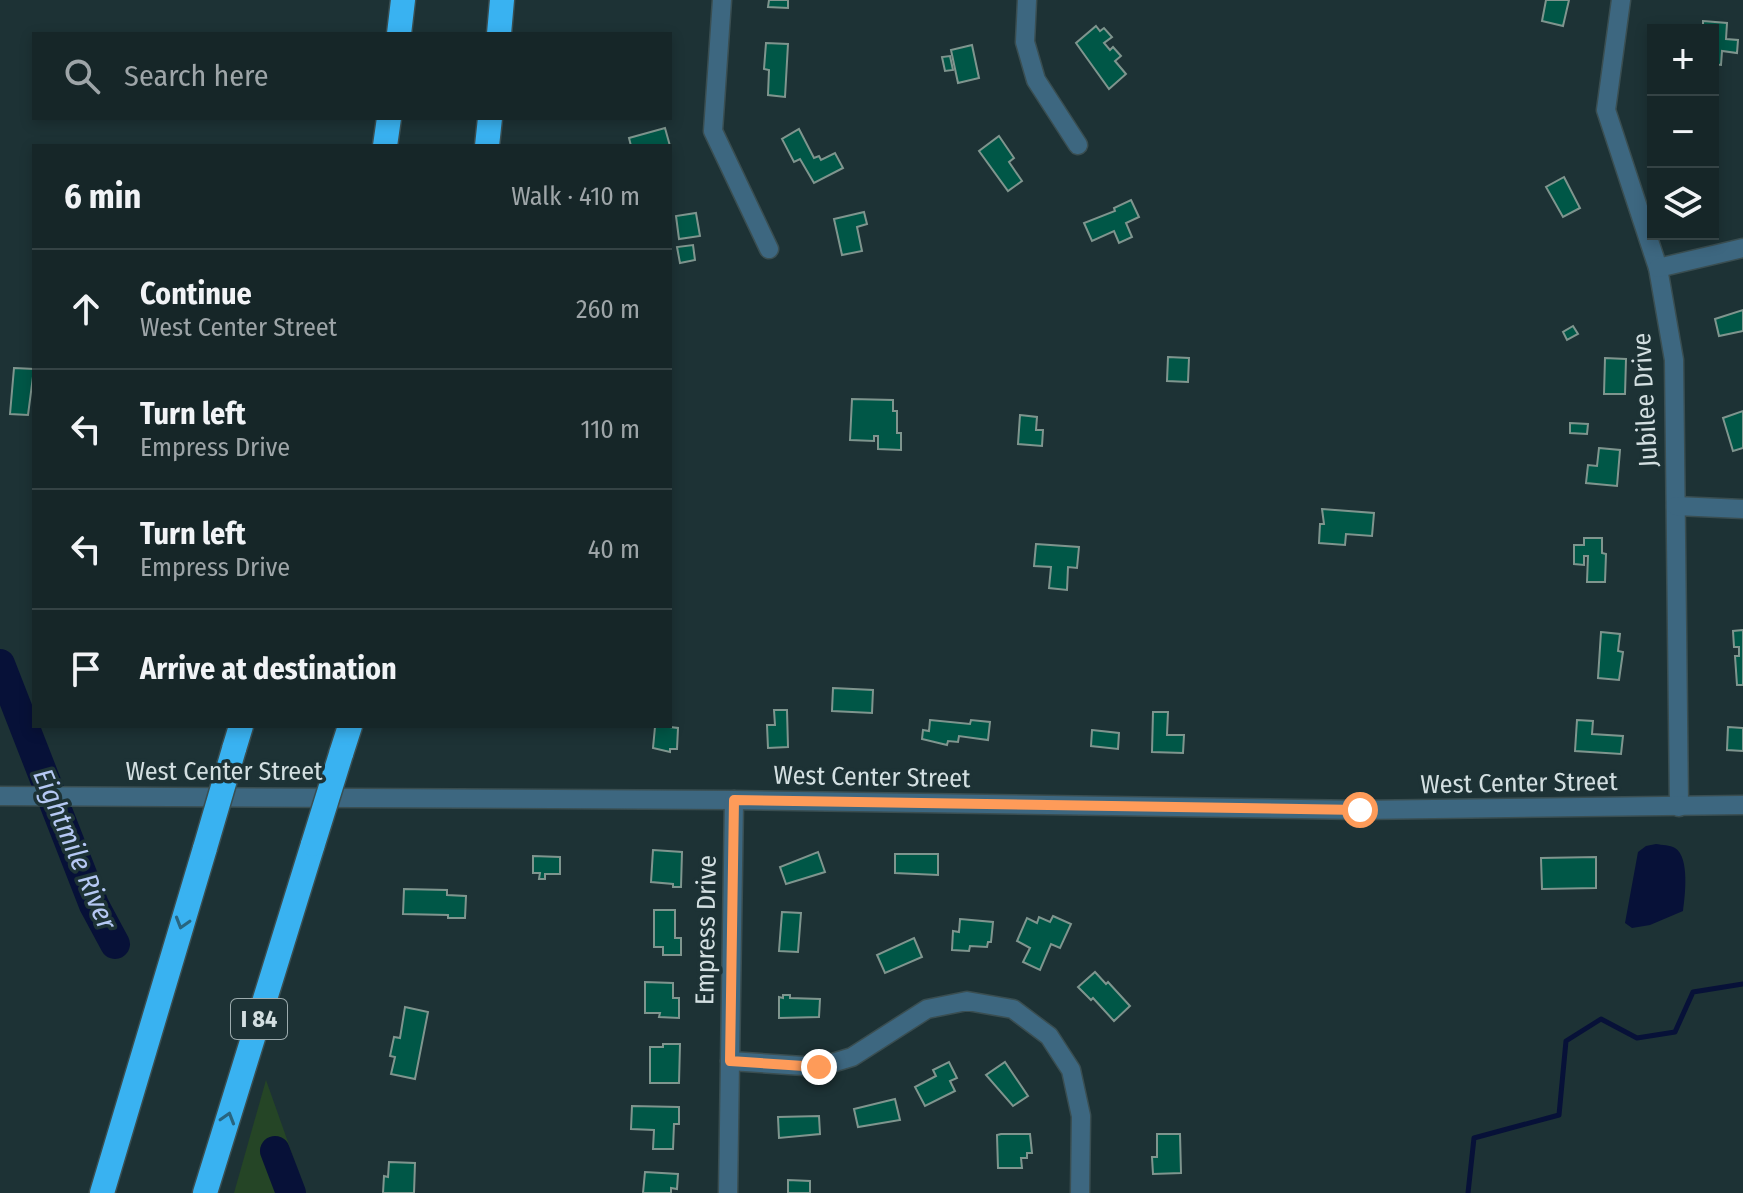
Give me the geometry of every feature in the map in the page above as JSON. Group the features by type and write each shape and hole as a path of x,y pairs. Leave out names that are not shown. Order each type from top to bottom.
{"highway":[{"path":"399,32 403,0"},
{"path":"499,32 502,0"},
{"path":"385,144 389,120"},
{"path":"487,144 490,120"},
{"name":"I 84","path":"205,1193 349,728"},
{"path":"102,1193 238,738"}],"street":[{"path":"722,0 713,131 769,249"},
{"path":"1027,0 1025,42 1036,80 1078,145"},
{"name":"Jubilee Drive","path":"1621,0 1606,110 1658,268 1674,360 1679,807"},
{"path":"1658,268 1743,248"},
{"path":"1676,506 1743,509"},
{"name":"West Center Street","path":"0,796 734,800 1360,810 1743,805"},
{"name":"Empress Drive","path":"728,1193 734,800"},
{"path":"730,1061 819,1067 852,1057 927,1009 967,1001 1013,1009 1049,1036 1071,1070 1081,1116 1080,1193"}],"green space":[{"path":"266,1080 306,1193 234,1193"}],"water":[{"path":"1656,844 1675,848 1683,860 1683,911 1650,925 1632,928 1625,923 1638,852"}],"building":[{"path":"769,0 788,0 788,8 768,7"},
{"path":"1546,0 1569,0 1563,26 1542,21"},
{"path":"1703,21 1727,23 1726,39 1738,40 1737,53 1722,51 1721,65 1719,24 1703,24"},
{"path":"1096,26 1100,31 1104,28 1112,37 1104,43 1121,56 1115,61 1126,74 1109,89 1076,43"},
{"path":"766,43 788,44 785,97 768,95 769,70 764,69"},
{"path":"972,45 979,78 958,83 951,50"},
{"path":"950,56 953,70 945,71 942,57"},
{"path":"665,128 669,144 630,144 629,138"},
{"path":"799,129 814,158 819,156 821,160 835,153 843,168 814,183 800,159 794,162 782,139"},
{"path":"999,136 1014,158 1009,162 1022,181 1008,191 979,151"},
{"path":"1564,177 1580,208 1563,217 1546,187"},
{"path":"1131,200 1139,217 1126,223 1132,237 1119,243 1114,231 1092,241 1084,223 1115,211 1114,208"},
{"path":"864,212 867,224 857,227 862,251 842,255 834,219"},
{"path":"696,213 700,236 679,239 676,216"},
{"path":"693,245 695,260 680,263 677,247"},
{"path":"1743,310 1743,331 1719,336 1715,319"},
{"path":"1573,326 1578,334 1567,340 1563,332"},
{"path":"1168,357 1189,358 1188,382 1167,381"},
{"path":"1605,358 1626,359 1625,394 1604,394"},
{"path":"14,368 32,369 28,415 10,414"},
{"path":"852,399 893,400 893,411 897,411 897,433 901,433 901,450 878,449 878,436 874,436 874,441 850,440"},
{"path":"1743,411 1743,448 1733,451 1723,418"},
{"path":"1020,415 1037,417 1036,430 1043,430 1042,446 1018,444"},
{"path":"1570,423 1588,424 1587,434 1570,433"},
{"path":"1599,448 1620,450 1617,486 1586,483 1588,465 1597,466"},
{"path":"1322,509 1374,513 1372,536 1346,534 1345,545 1319,543 1320,524 1324,524"},
{"path":"1584,538 1602,538 1602,553 1606,554 1605,582 1587,582 1588,556 1584,556 1584,565 1574,564 1574,545 1584,545"},
{"path":"1036,544 1079,547 1077,568 1068,567 1067,590 1049,588 1051,567 1034,566"},
{"path":"1743,630 1743,685 1737,685 1735,656 1739,656 1739,647 1734,647 1733,631"},
{"path":"1601,632 1620,634 1618,651 1623,652 1619,680 1598,678"},
{"path":"833,688 873,690 872,713 832,711"},
{"path":"774,710 787,710 788,747 768,748 767,725 775,725"},
{"path":"1153,712 1168,712 1167,735 1184,735 1183,753 1152,752"},
{"path":"930,720 970,724 971,720 990,722 988,740 959,736 958,742 948,741 947,745 922,739 923,730 929,731"},
{"path":"1577,720 1593,721 1592,734 1623,736 1621,754 1575,751"},
{"path":"1728,727 1743,728 1743,751 1727,750"},
{"path":"655,728 678,728 677,749 670,749 670,752 653,748"},
{"path":"1092,730 1119,733 1118,749 1091,746"},
{"path":"653,850 682,852 681,887 651,882"},
{"path":"818,852 825,872 786,884 780,867"},
{"path":"895,854 938,854 938,875 895,873"},
{"path":"533,856 560,857 560,874 545,874 545,879 539,879 540,873 533,873"},
{"path":"1596,857 1596,888 1542,889 1541,858"},
{"path":"404,889 447,890 447,895 466,896 465,918 403,914"},
{"path":"654,910 675,910 675,938 681,938 681,955 663,955 663,947 654,947"},
{"path":"782,912 801,913 798,952 779,951"},
{"path":"1053,916 1071,924 1060,948 1051,944 1040,970 1023,962 1030,948 1017,941 1027,918 1037,923 1039,917 1050,922"},
{"path":"960,919 993,922 991,942 987,947 970,946 969,951 952,950 953,931 959,932"},
{"path":"914,938 922,957 885,973 877,955"},
{"path":"1095,972 1130,1006 1114,1021 1078,987"},
{"path":"645,982 673,983 673,998 679,998 679,1018 645,1013"},
{"path":"783,995 820,999 819,1017 779,1018 779,997 783,998"},
{"path":"405,1007 428,1012 415,1079 391,1074 395,1057 390,1056 394,1037 400,1038"},
{"path":"663,1044 680,1044 679,1083 650,1083 650,1047 663,1047"},
{"path":"949,1062 957,1078 950,1081 955,1091 925,1106 915,1087 936,1076 933,1070"},
{"path":"1005,1062 1028,1096 1013,1106 986,1075"},
{"path":"895,1099 900,1120 858,1127 854,1109"},
{"path":"632,1106 679,1107 679,1124 674,1124 673,1149 653,1149 654,1130 631,1129"},
{"path":"819,1116 820,1134 779,1138 778,1117"},
{"path":"1030,1134 1032,1153 1027,1153 1027,1158 1021,1158 1022,1168 998,1168 997,1135"},
{"path":"1157,1134 1180,1134 1181,1173 1153,1174 1152,1157 1157,1157"},
{"path":"389,1162 415,1163 414,1193 383,1193"},
{"path":"645,1172 678,1174 677,1189 671,1188 671,1193 643,1193"},
{"path":"788,1180 810,1181 810,1193 788,1193"}],"waterway":[{"name":"Eightmile River","path":"0,664 94,905 115,944"},
{"path":"1468,1193 1474,1138 1559,1115 1566,1041 1601,1019 1637,1038 1675,1032 1693,992 1743,984"},
{"name":"Eightmile River","path":"275,1151 291,1193"}],"route":[{"path":"819,1067 730,1061 734,800 1360,810"}]}
